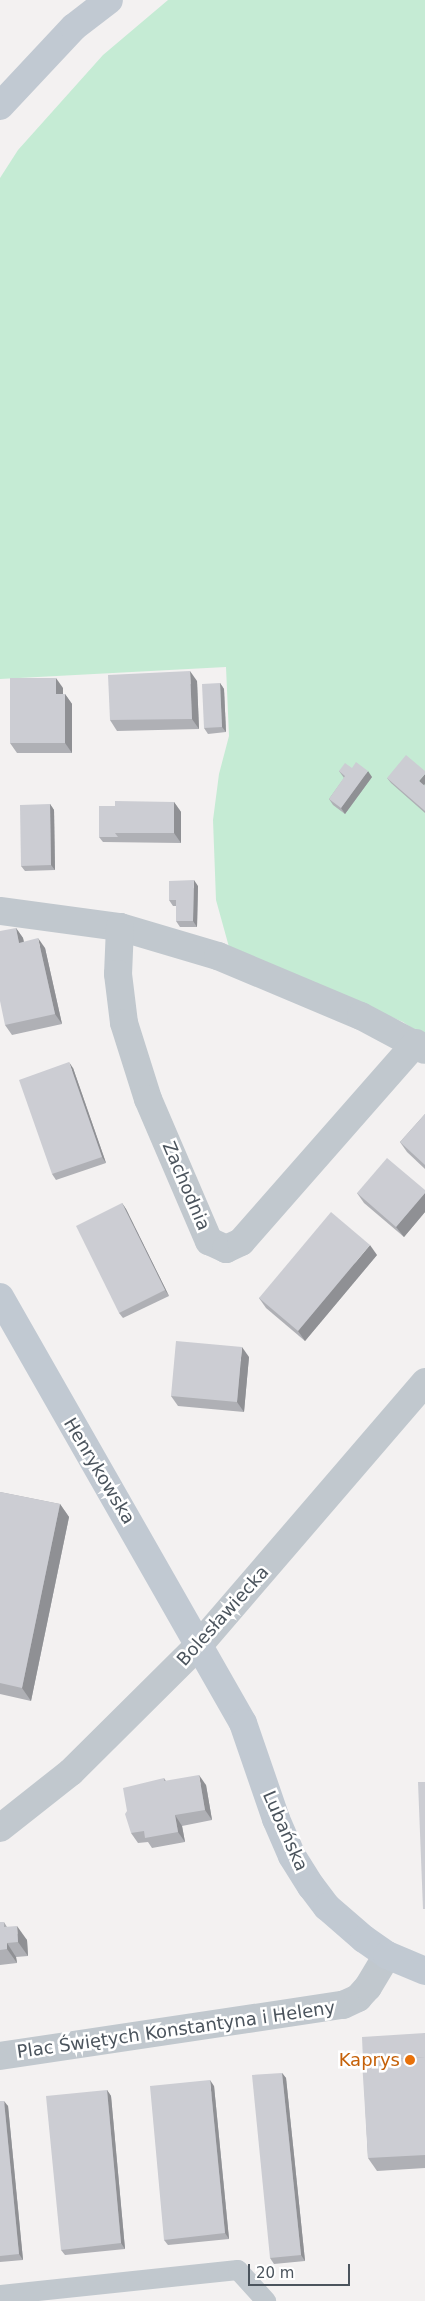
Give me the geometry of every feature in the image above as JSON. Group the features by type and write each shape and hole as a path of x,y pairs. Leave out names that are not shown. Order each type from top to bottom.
{"main road":[{"path":"0,106 74,27 109,0"},
{"name":"Henrykowska","path":"0,1297 199,1645"},
{"name":"Lubańska","path":"199,1645 243,1723 292,1856 327,1906 387,1956 425,1971"}],"street":[{"name":"Zachodnia","path":"0,911 120,927 218,956 296,986 421,1047 241,1242 226,1249 209,1241 148,1099 124,1023 118,974 120,927"},
{"name":"Bolesławiecka","path":"0,1828 71,1772 199,1645 425,1382"},
{"name":"Plac Świętych Konstantyna i Heleny","path":"0,2056 344,2005 358,1998 368,1987 387,1956"}],"lane":[{"path":"0,2295 238,2270 266,2301"}],"green space":[{"path":"168,0 425,0 425,1037 403,1022 229,947 216,900 213,820 219,774 229,736 226,667 0,679 0,178 18,150 103,55"}],"building":[{"path":"190,671 192,719 110,720 108,675"},
{"path":"10,678 56,678 56,694 65,694 65,743 10,743"},
{"path":"220,683 222,727 204,728 202,684"},
{"path":"406,755 425,771 425,774 419,781 425,786 425,811 387,778"},
{"path":"356,762 368,771 341,808 329,799 345,776 339,771 345,763 352,768"},
{"path":"115,801 174,802 174,833 115,833"},
{"path":"50,804 51,865 21,866 20,805"},
{"path":"99,806 115,806 115,833 118,837 99,837"},
{"path":"194,880 193,921 176,921 176,900 169,900 169,881"},
{"path":"16,928 19,943 38,938 55,1014 5,1025 0,1001 0,931"},
{"path":"69,1062 102,1157 52,1174 19,1080"},
{"path":"425,1114 425,1165 400,1142"},
{"path":"387,1158 425,1190 425,1193 396,1227 357,1193"},
{"path":"122,1203 165,1290 119,1313 76,1226"},
{"path":"331,1212 370,1245 298,1331 259,1298"},
{"path":"176,1341 242,1347 237,1402 171,1396"},
{"path":"0,1492 60,1504 22,1688 0,1683"},
{"path":"199,1775 205,1810 175,1815 178,1832 145,1838 144,1831 131,1833 125,1814 127,1811 123,1788 164,1778 164,1781"},
{"path":"418,1782 425,1782 425,1909 423,1909"},
{"path":"0,1922 4,1922 4,1927 17,1926 18,1942 7,1943 7,1949 0,1950"},
{"path":"425,2033 425,2057 363,2061 362,2037"},
{"path":"425,2057 425,2155 368,2158 362,2061"},
{"path":"282,2073 301,2255 270,2258 252,2075"},
{"path":"210,2080 225,2233 164,2240 150,2086"},
{"path":"107,2090 121,2243 61,2250 46,2096"},
{"path":"0,2101 4,2101 19,2254 0,2256"}],"place":[{"name":"Kaprys","path":"410,2060"}]}
